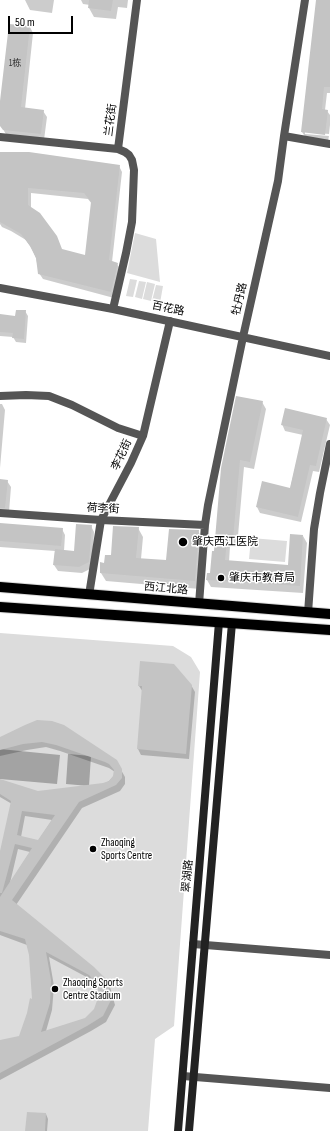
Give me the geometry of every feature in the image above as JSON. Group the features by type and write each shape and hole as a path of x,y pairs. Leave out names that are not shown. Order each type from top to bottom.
{"main road":[{"name":"西江北路","path":"0,587 330,614"},
{"path":"0,607 330,630"}],"street":[{"name":"兰花街","path":"0,137 118,149 137,0"},
{"name":"牡丹路","path":"198,604 208,505 243,336 278,181 305,0"},
{"path":"284,136 330,144"},
{"path":"113,309 132,222 134,170 132,160 129,155 118,149"},
{"name":"百花路","path":"0,288 113,309 330,356"},
{"name":"李花街","path":"89,595 101,520 132,463 143,436 170,321"},
{"path":"0,396 49,396 72,405 118,428 143,436"},
{"path":"308,613 314,530 330,444"},
{"name":"荷李街","path":"0,513 205,525"},
{"name":"翠湖路","path":"178,1131 219,622"},
{"name":"翠湖路","path":"189,1131 232,623"},
{"path":"193,944 330,955"},
{"path":"183,1076 330,1088"}],"shaded area":[{"path":"135,233 156,239 160,282 127,273"},
{"path":"130,279 137,280 133,297 126,296"},
{"path":"139,281 146,282 142,299 135,297"},
{"path":"147,282 155,284 151,301 143,299"},
{"path":"156,285 163,286 160,303 152,301"},
{"path":"251,538 287,541 285,562 249,559"},
{"name":"Zhaoqing Sports Centre","path":"0,633 173,646 191,657 200,672 174,1026 155,1039 148,1131 0,1131"},
{"path":"0,749 60,755 57,784 0,779"},
{"path":"68,754 91,756 89,786 66,784"}],"building":[{"path":"89,0 113,0 111,11 88,8"},
{"path":"316,0 330,0 330,87 324,87 322,109 328,110 325,135 301,132"},
{"path":"9,24 30,26 21,107 44,110 41,134 3,130 0,126 0,101"},
{"path":"0,152 29,152 120,165 109,260 118,263 111,292 38,274 36,258 30,246 21,234 0,222","holes":["28,188 84,193 91,202 85,255 62,249 57,236 40,213 28,205"]},
{"path":"16,310 26,310 24,339 12,338 13,333 0,332 0,314 15,316"},
{"path":"236,396 263,401 250,462 240,460 233,540 227,540 225,560 288,565 290,534 303,535 300,586 206,580 207,573 210,573 212,551 214,551 221,468"},
{"path":"285,408 327,418 316,466 310,465 298,517 256,507 262,481 290,488 303,430 281,425"},
{"path":"0,479 8,480 5,508 0,508"},
{"path":"0,523 63,528 61,546 0,541"},
{"path":"76,524 92,525 89,562 79,567 53,565 55,549 74,551"},
{"name":"肇庆西江医院","path":"113,526 139,527 136,558 166,560 169,529 199,530 195,581 100,573 100,562 104,563 105,555 111,555"},
{"path":"140,661 174,664 192,685 186,754 137,749 142,686 138,686"},
{"path":"37,720 52,721 64,725 117,760 122,769 122,778 116,785 79,802 12,900 94,967 107,980 112,998 103,1016 0,1073 0,1040 19,1036 27,1013 30,998 32,999 29,955 25,939 0,931 0,897 32,848 15,844 2,893 0,893 0,851 11,801 0,794 0,779 38,791 103,783 109,781 113,776 114,770 105,762 56,745 42,742 23,744 0,750 0,737","holes":["22,811 55,815 38,840 17,835","46,952 89,975 97,984 99,995 94,1009 85,1018 41,1032 50,1003 51,980"]},
{"path":"27,1112 46,1113 45,1131 25,1131"}],"place":[{"name":"肇庆西江医院","path":"183,542"},
{"name":"肇庆市教育局","path":"221,578"},
{"name":"Zhaoqing Sports Centre","path":"93,849"},
{"name":"Zhaoqing Sports Centre Stadium","path":"55,989"}]}
